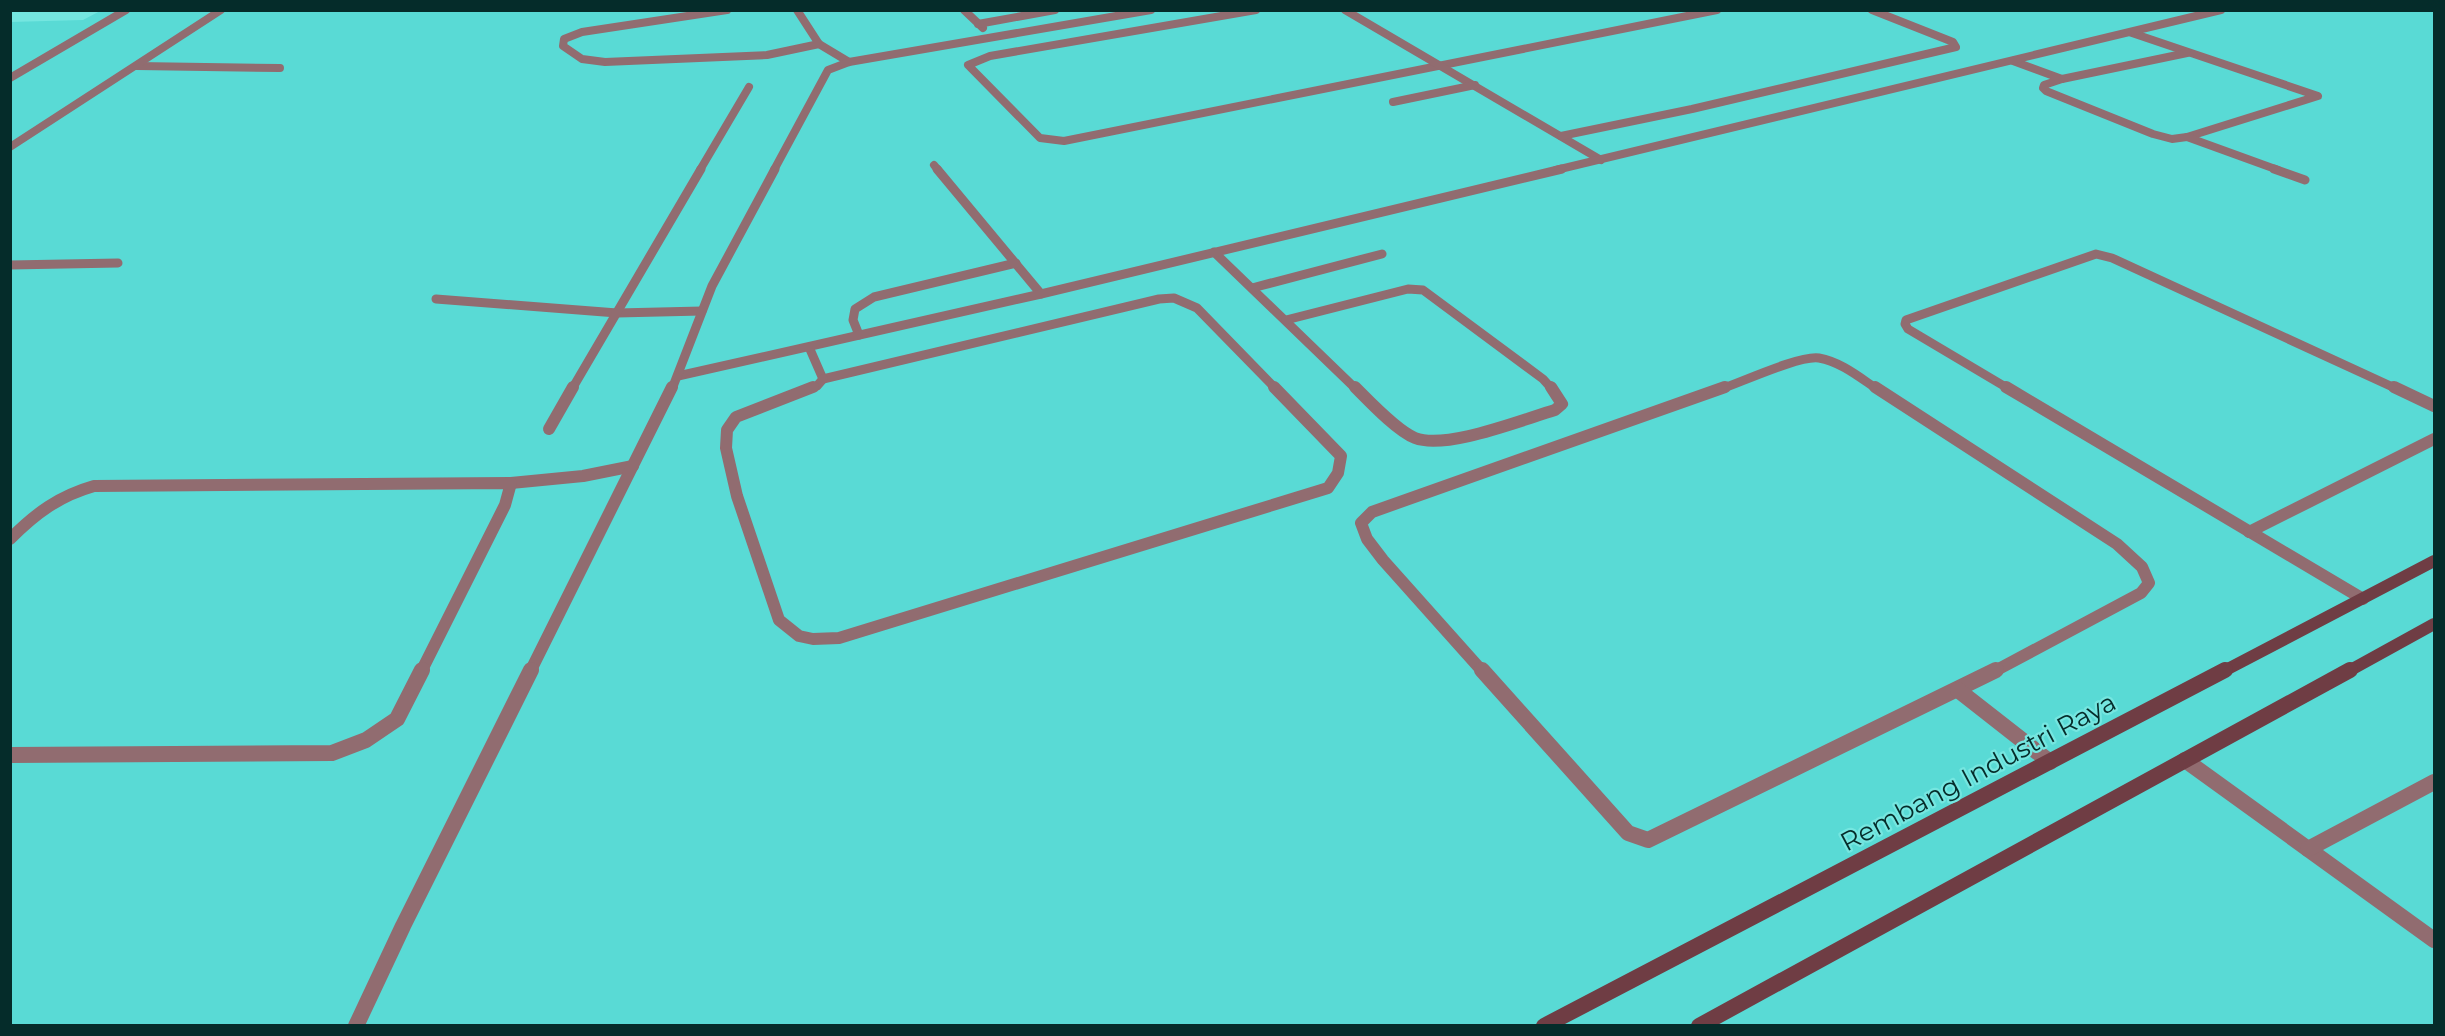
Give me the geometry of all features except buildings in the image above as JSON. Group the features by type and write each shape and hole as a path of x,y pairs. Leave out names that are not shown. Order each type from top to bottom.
{"street":[{"name":"Rembang Industri Raya","path":"1544,1026 2434,561"},
{"path":"1698,1026 2434,624"}],"lane":[{"path":"10,78 126,10"},
{"path":"10,147 221,10"},
{"path":"726,10 582,32 564,39 563,46 573,57 605,62 767,55 819,44"},
{"path":"797,10 819,44 849,62"},
{"path":"964,10 992,37"},
{"path":"978,24 1055,10"},
{"path":"356,1026 403,926 678,376 712,286 828,70 849,62 1151,10"},
{"path":"1256,10 990,56 977,59 968,65 1034,133 1040,138 1051,141 1717,10"},
{"path":"1345,10 1601,160"},
{"path":"1561,136 1692,109 1956,47 1953,42 1872,10"},
{"path":"2199,10 2209,14"},
{"path":"678,376 1041,294 2221,10"},
{"path":"2131,32 2318,96 2187,137 2172,139 2153,134 2046,91 2043,87 2049,82 2190,53"},
{"path":"2013,61 2062,79"},
{"path":"136,66 280,68"},
{"path":"1393,102 1475,85"},
{"path":"549,429 749,87"},
{"path":"2187,137 2305,180"},
{"path":"934,165 1041,294"},
{"path":"1214,252 1377,409 1413,437 1430,442 1451,440 1555,410 1562,404 1558,395 1543,379 1423,290 1408,289 1286,320"},
{"path":"1252,288 1382,254"},
{"path":"2363,599 1908,330 1906,320 2096,254 2112,258 2434,406"},
{"path":"10,265 118,263"},
{"path":"859,335 853,320 855,309 874,297 1016,263"},
{"path":"1174,298 1197,308 1341,456 1338,473 1328,488 839,638 817,640 800,638 788,632 779,620 729,471 725,434 736,417 817,386 823,379 1159,299 1174,298"},
{"path":"436,299 617,313 702,311"},
{"path":"809,347 823,379"},
{"path":"1818,358 1829,360 2117,544 2142,567 2148,583 2140,592 1958,690 1648,840 1628,833 1383,560 1367,539 1361,523 1372,512 1803,360 1818,358"},
{"path":"2249,532 2434,439"},
{"path":"10,539 43,507 56,498 94,486 511,483 583,476 633,466"},
{"path":"10,755 332,753 358,745 379,734 397,719 505,505 511,483"},
{"path":"1958,690 2050,762"},
{"path":"2185,760 2434,940"},
{"path":"2308,849 2434,782"}],"shaded area":[{"path":"102,10 2434,11 2434,1025 11,1025 10,22 83,20"}]}
